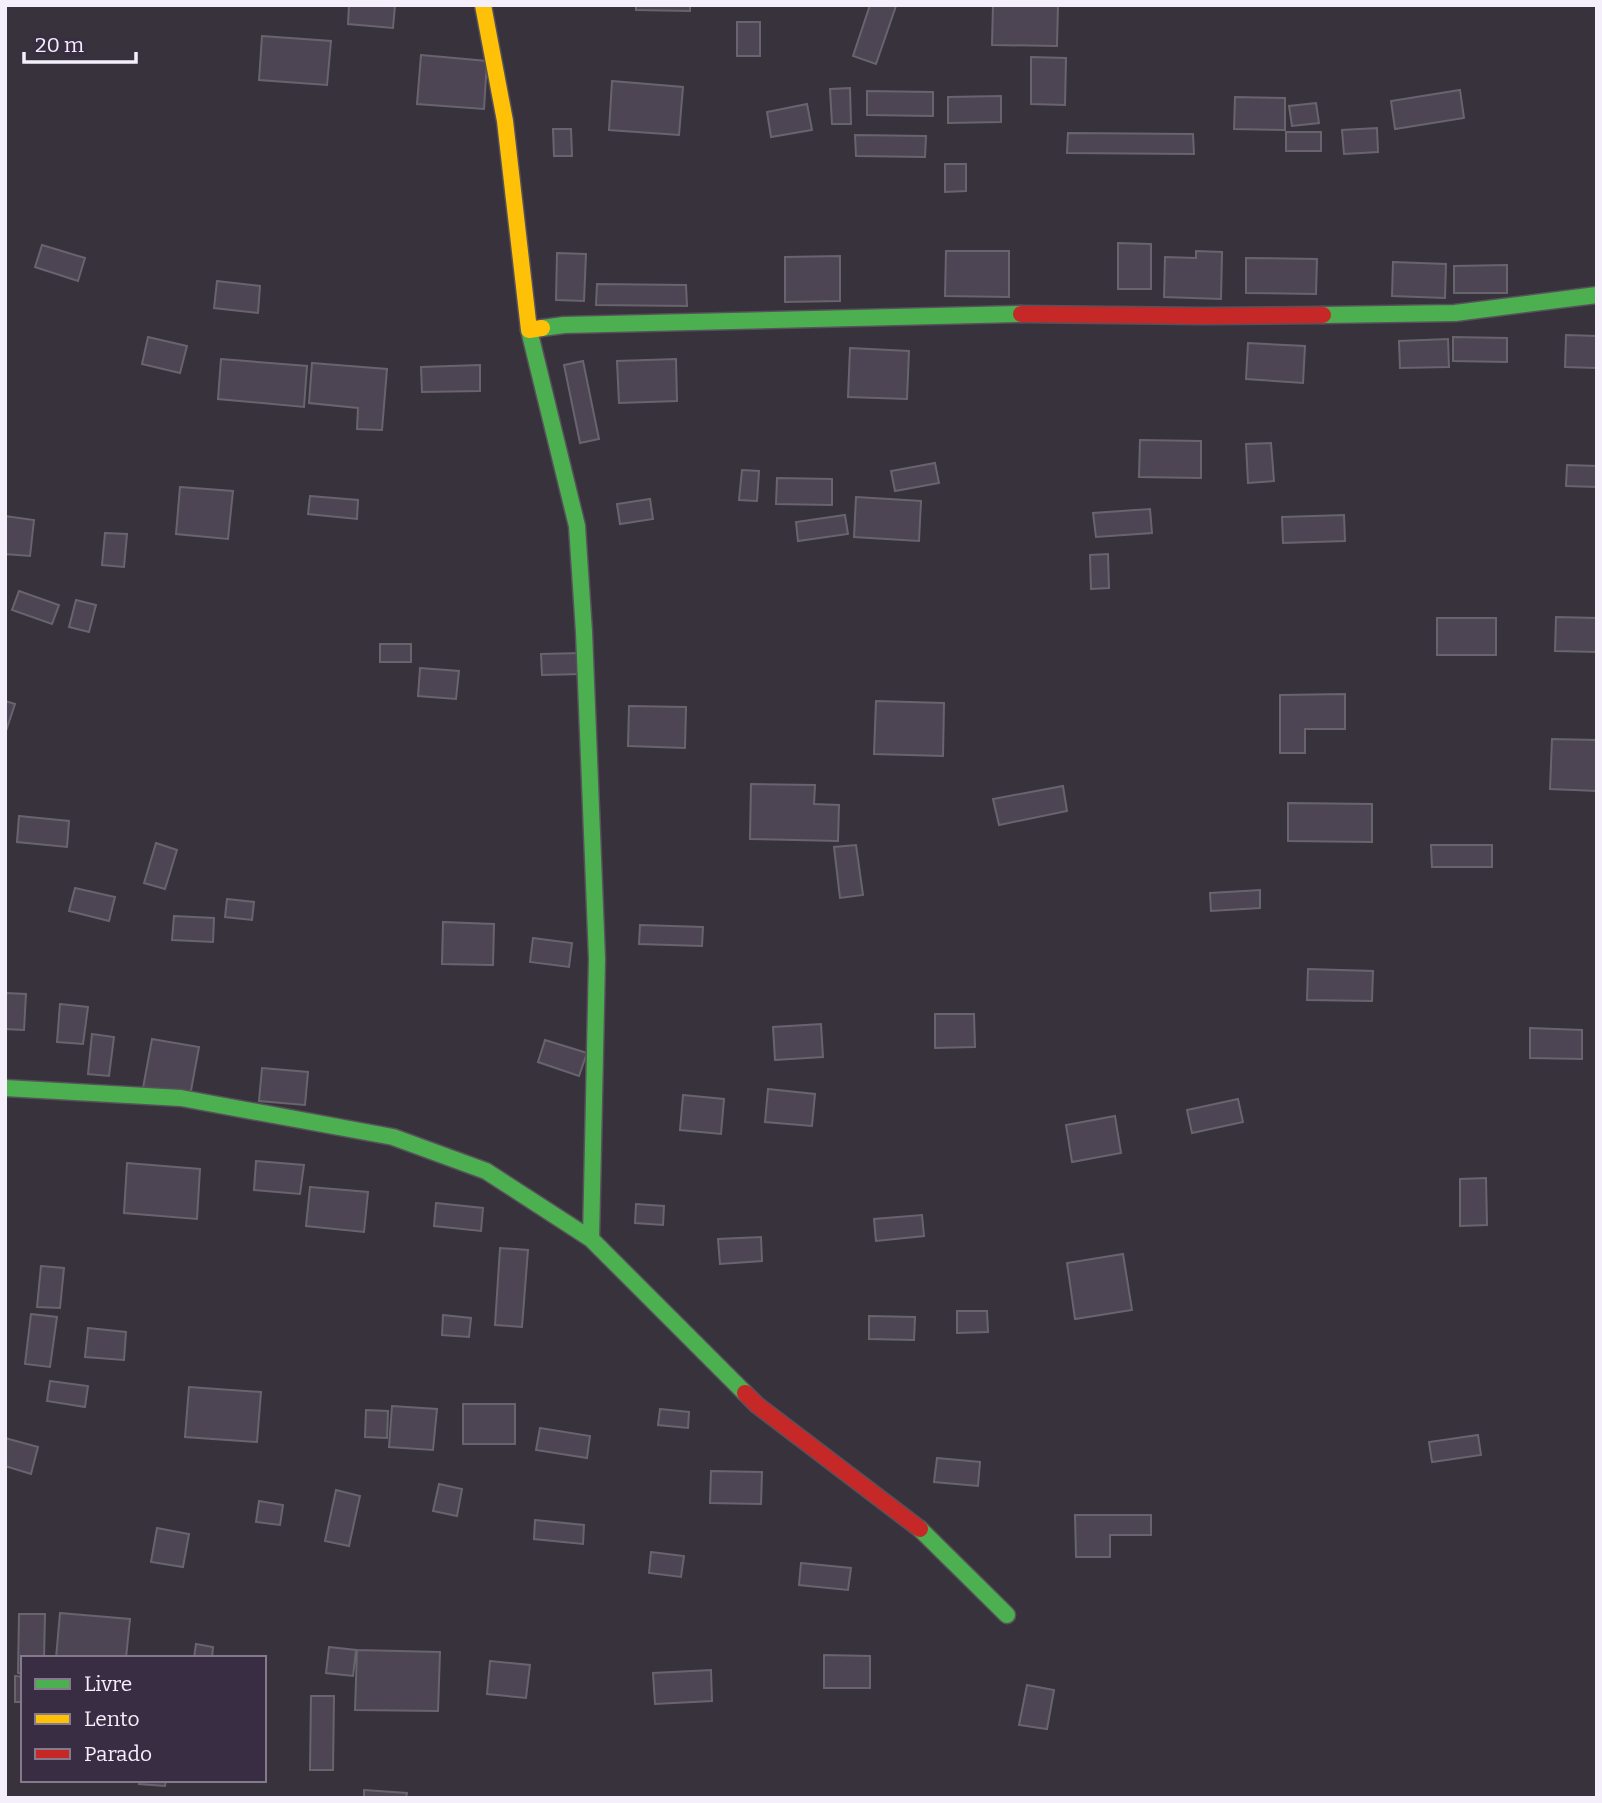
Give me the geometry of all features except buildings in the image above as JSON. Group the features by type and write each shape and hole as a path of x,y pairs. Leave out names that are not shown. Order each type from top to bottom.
{"street":[{"path":"483,5 502,95 529,330 577,526 597,959 592,1239"},
{"path":"529,330 564,325 999,314 1204,316 1455,313 1597,295"},
{"path":"5,1088 181,1097 393,1137 486,1171 592,1239 757,1405 913,1523 1007,1615"}],"traffic: fast":[{"path":"1323,315 1455,313 1597,295"},
{"path":"542,328 564,325 1021,314"},
{"path":"529,330 577,526 584,632 597,959 591,1239"},
{"path":"5,1088 181,1098 393,1137 486,1171 591,1239 745,1393"},
{"path":"920,1529 1007,1615"}],"traffic: slow":[{"path":"483,5 505,121 529,330 542,328"}],"traffic: jam":[{"path":"1021,314 1323,315"},
{"path":"745,1393 757,1405 920,1529"}]}
